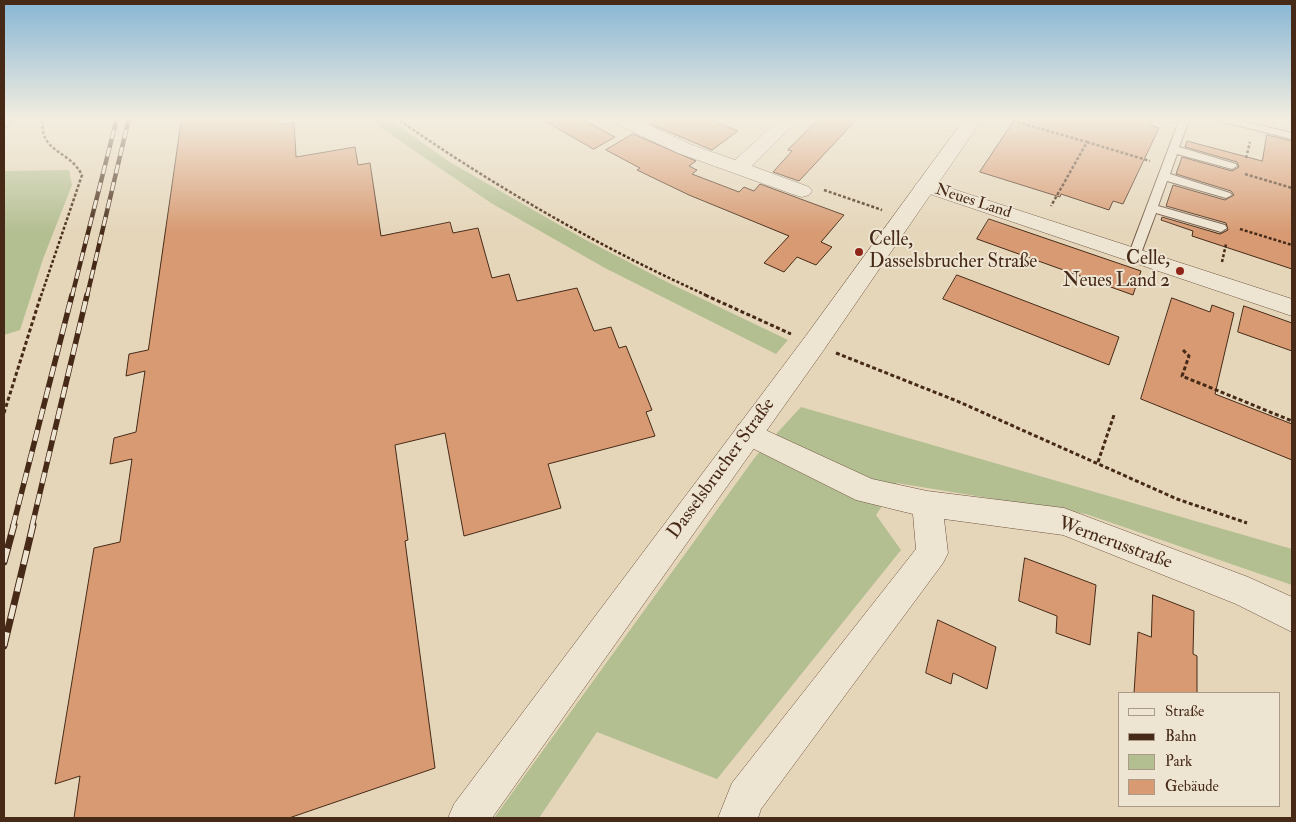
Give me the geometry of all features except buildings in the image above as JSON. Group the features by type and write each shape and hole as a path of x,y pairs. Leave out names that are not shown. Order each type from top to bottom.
{"street":[{"path":"706,156 802,191"},
{"path":"738,168 750,156"},
{"name":"Dasselsbrucher Straße","path":"468,818 946,156"},
{"name":"Neues Land","path":"925,186 1292,308"},
{"name":"Wernerusstraße","path":"748,433 867,491 927,504 1064,522 1248,593 1271,603 1292,616"},
{"path":"738,818 746,797 932,553 927,504"}],"lane":[{"path":"1134,256 1170,156"},
{"path":"1199,156 1232,166"},
{"path":"1163,176 1226,195"},
{"path":"1152,208 1221,228"}],"path":[{"path":"4,413 54,254 82,175 75,162 67,156"},
{"path":"1051,205 1079,156"},
{"path":"1135,156 1144,159"},
{"path":"1243,174 1292,188"},
{"path":"802,191 819,188 903,217"},
{"path":"1239,229 1292,245"},
{"path":"1183,350 1189,356 1182,376 1292,421"},
{"path":"1098,462 1114,414"}],"green space":[{"path":"423,156 442,156 582,238 669,283 788,340 776,354 605,268 491,203"},
{"path":"69,170 72,185 43,259 20,330 4,335 4,171"},
{"path":"801,407 1292,549 1292,585 1086,514 897,483 876,515 901,550 717,779 597,732 539,818 494,818 756,456"}],"railway":[{"path":"72,296 107,156"},
{"path":"87,296 120,156"},
{"path":"13,526 72,295"},
{"path":"32,526 87,295"},
{"path":"4,562 14,525"},
{"path":"4,646 33,525"}],"place":[{"name":"Celle, Dasselsbrucher Straße","path":"859,252"},
{"name":"Celle, Neues Land 2","path":"1180,271"}]}
